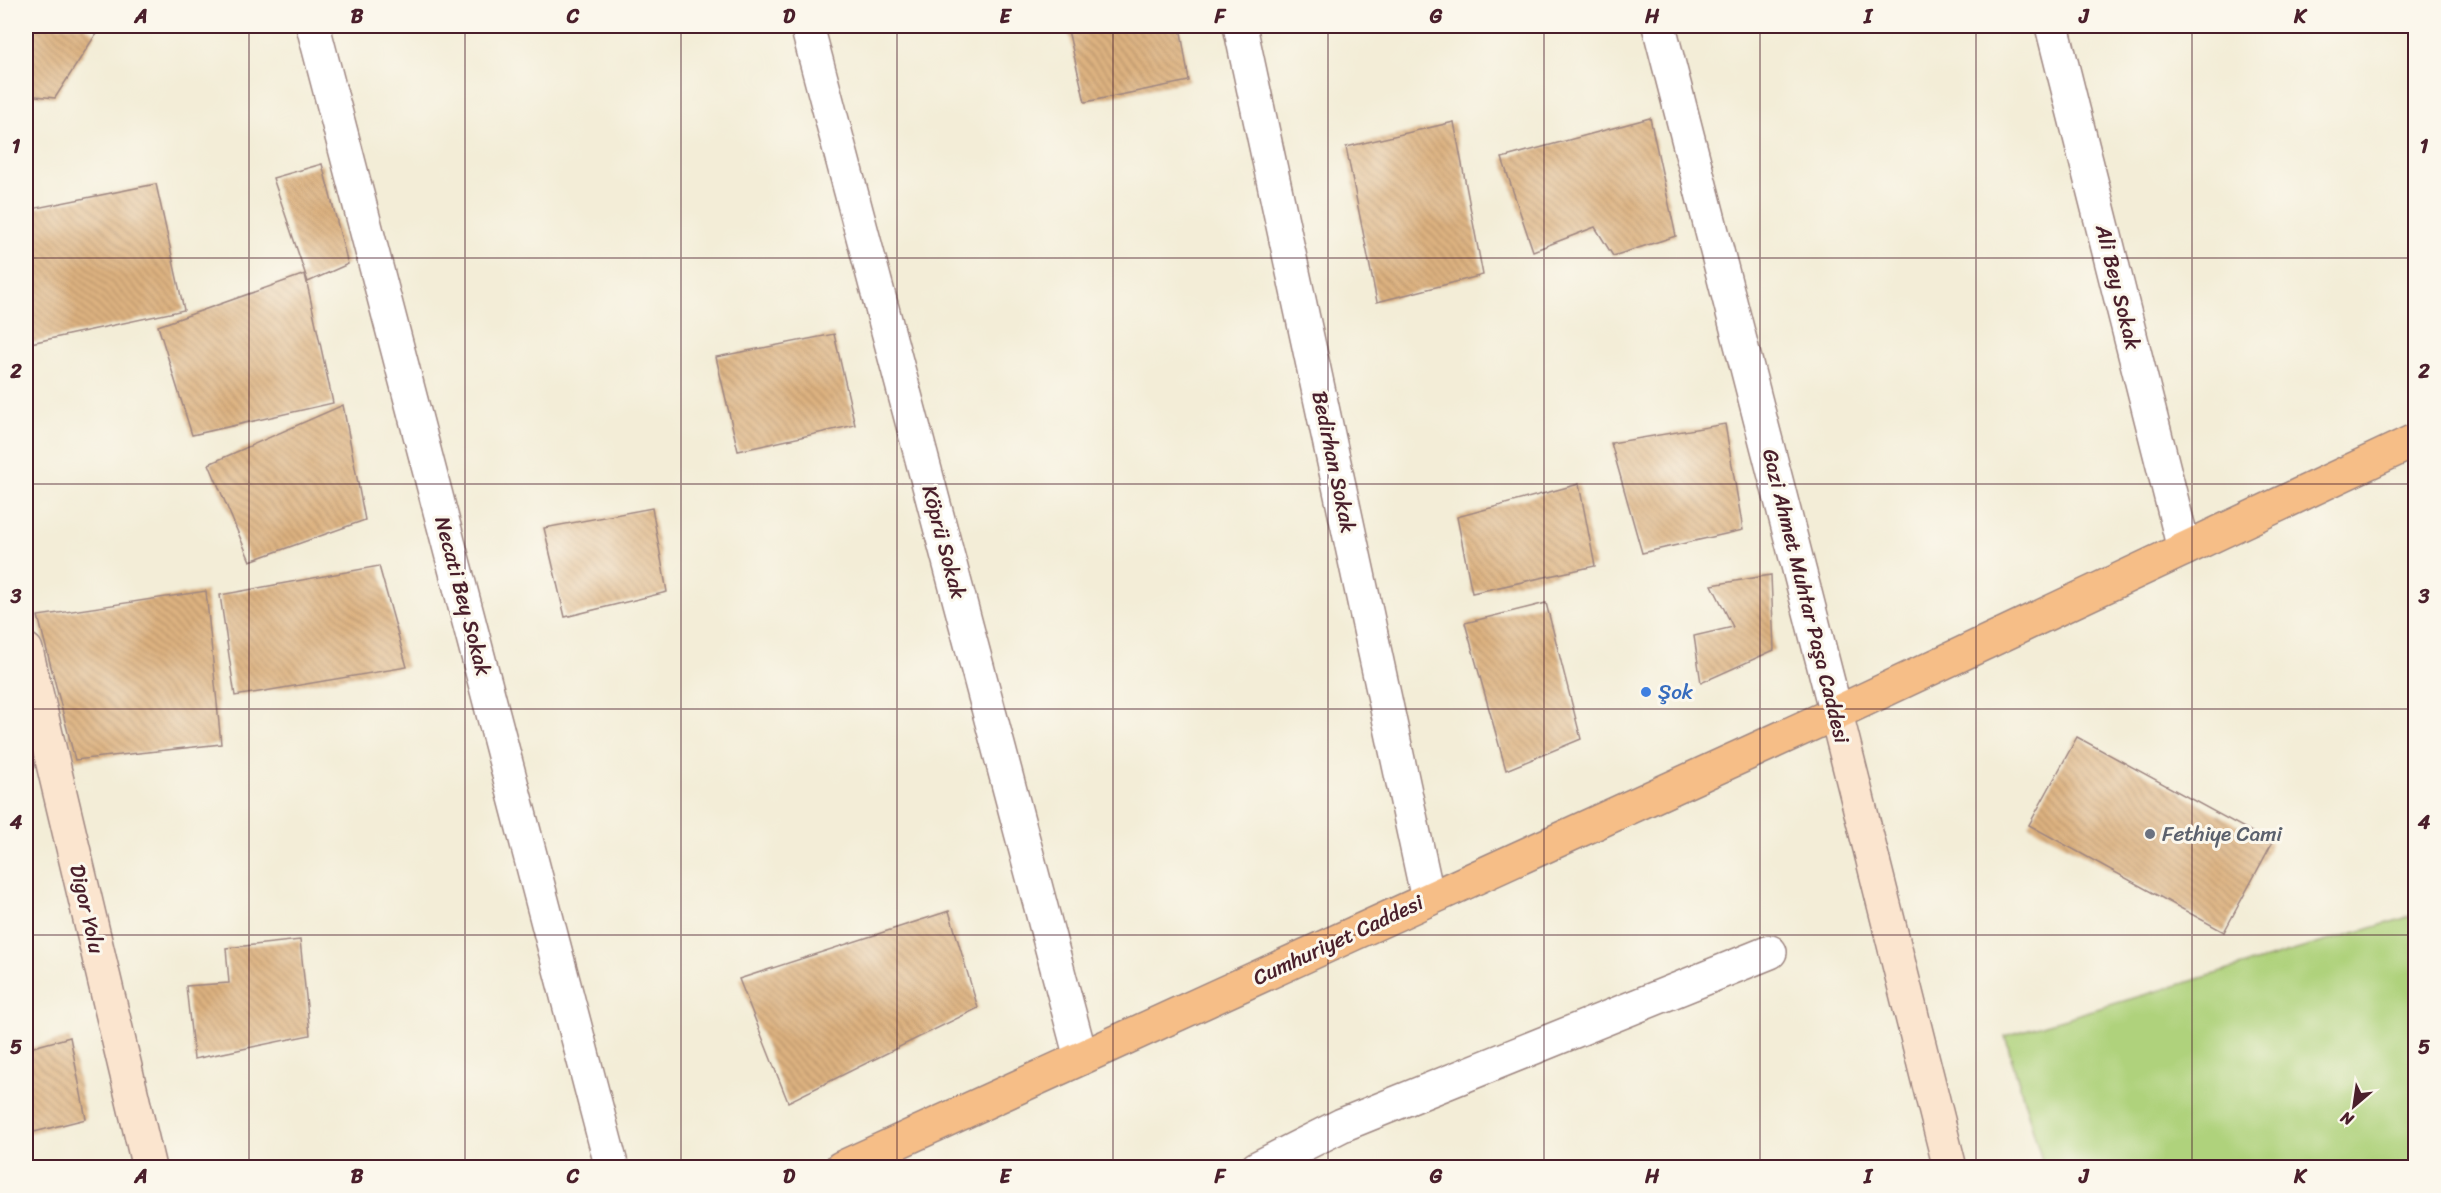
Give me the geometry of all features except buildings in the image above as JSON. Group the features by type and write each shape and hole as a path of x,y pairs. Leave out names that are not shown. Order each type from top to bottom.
{"main road":[{"name":"Cumhuriyet Caddesi","path":"841,1167 1836,713 2415,440"},
{"name":"Digor Yolu","path":"26,650 149,1167"},
{"name":"Gazi Ahmet Muhtar Paşa Caddesi","path":"1836,713 1950,1167"}],"street":[{"name":"Necati Bey Sokak","path":"313,26 612,1167"},
{"name":"Köprü Sokak","path":"807,26 1081,1058"},
{"name":"Bedirhan Sokak","path":"1240,26 1428,899"},
{"name":"Gazi Ahmet Muhtar Paşa Caddesi","path":"1659,26 1836,713"},
{"name":"Ali Bey Sokak","path":"2052,26 2184,549"},
{"path":"1257,1167 1342,1125 1770,952"}],"green space":[{"path":"2415,915 2415,1167 2044,1167 2005,1036"}],"place":[{"name":"Şok","path":"1646,692"},
{"name":"Fethiye Cami","path":"2150,834"}]}
